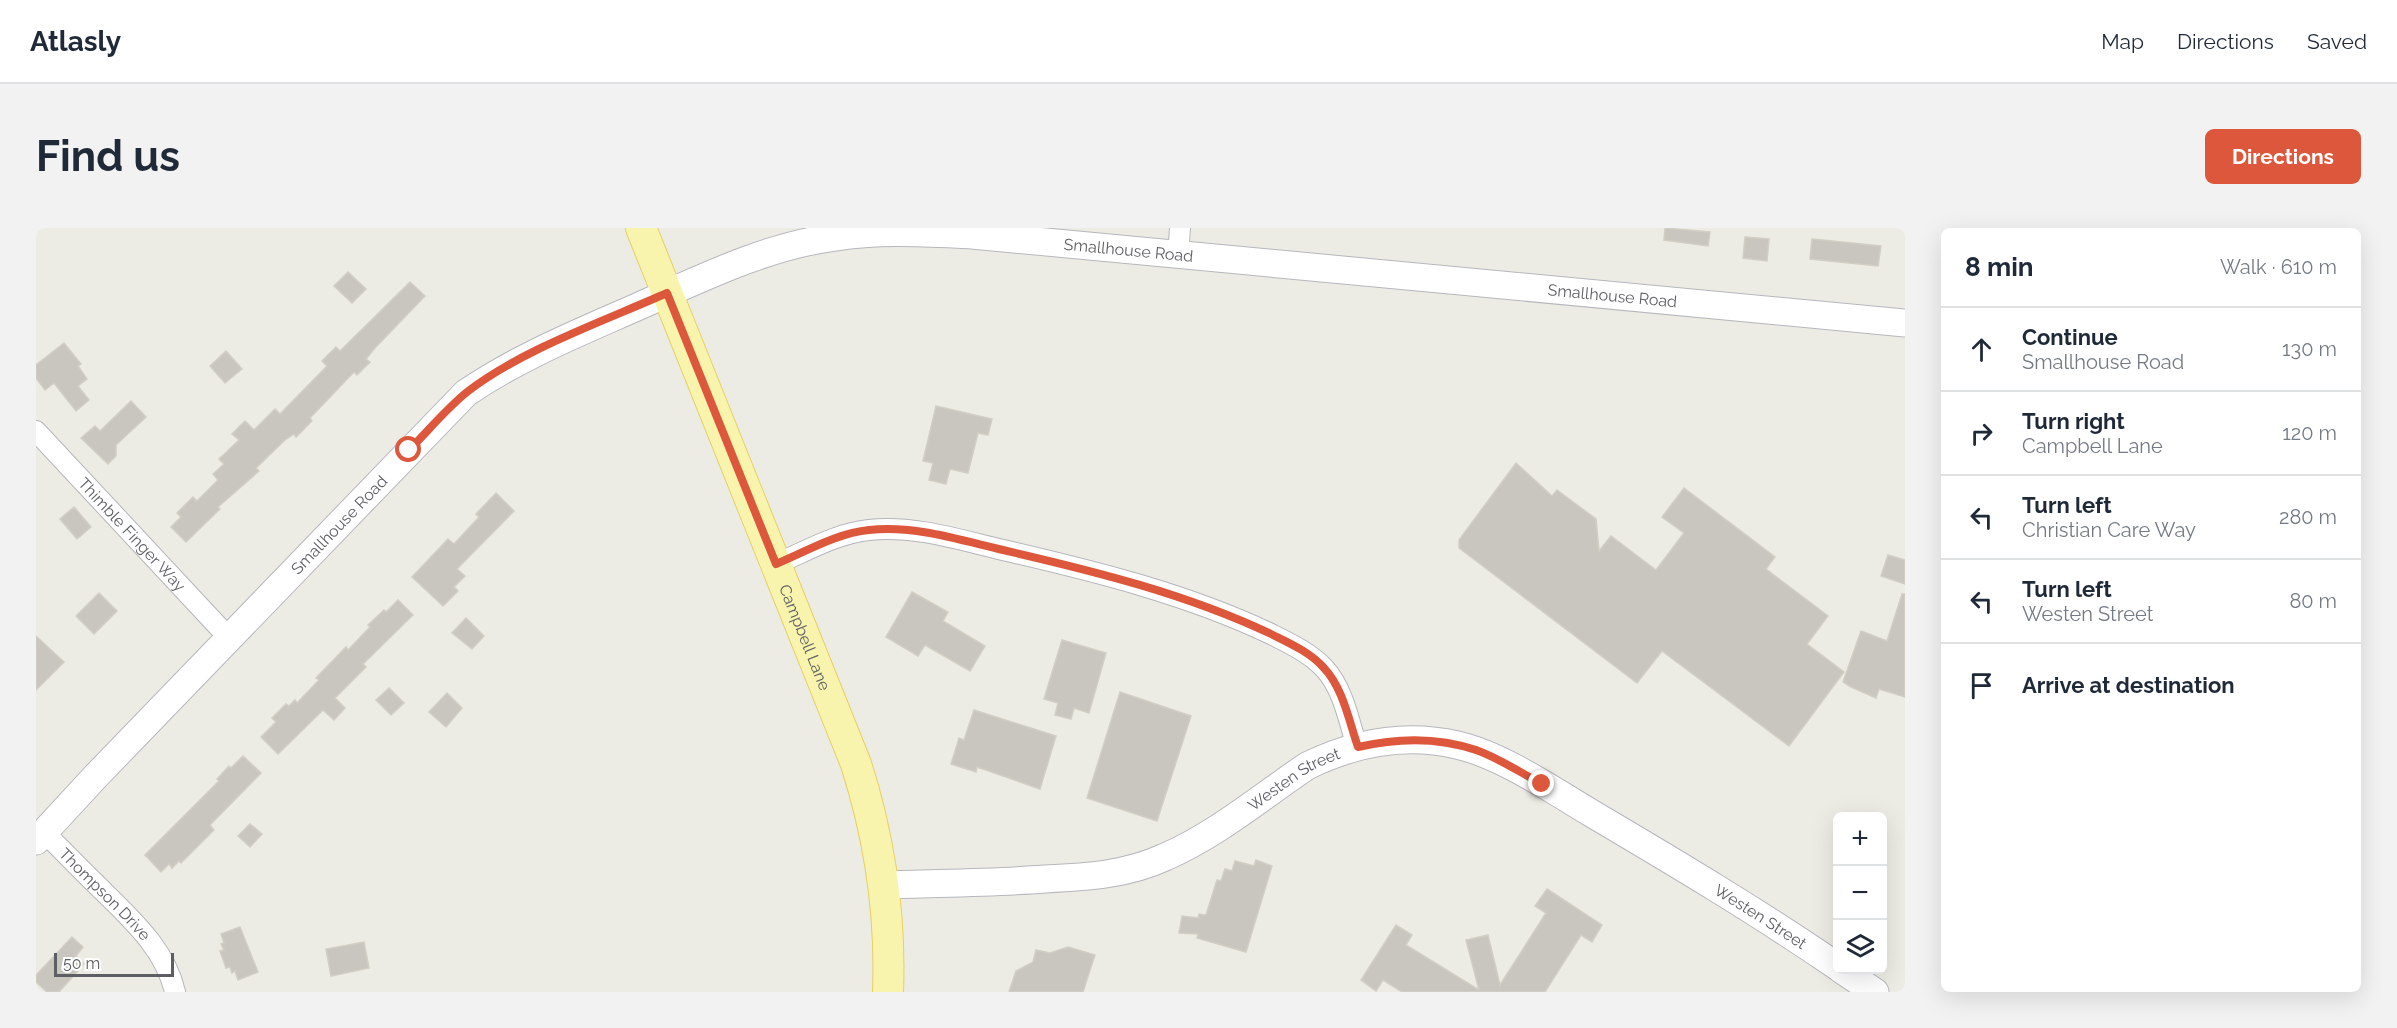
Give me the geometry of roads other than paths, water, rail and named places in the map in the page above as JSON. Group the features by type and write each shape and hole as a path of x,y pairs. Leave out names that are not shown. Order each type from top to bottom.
{"main road":[{"name":"Campbell Lane","path":"641,228 856,764 877,840 885,885 888,920 888,992"}],"street":[{"path":"1178,256 1180,228"},
{"name":"Smallhouse Road","path":"40,836 466,393 525,356 716,272 784,248 834,237 897,231 1039,241 1178,256 1905,323"},
{"name":"Thimble Finger Way","path":"36,431 229,638"},
{"path":"776,564 845,535 867,530 894,529 987,547 1133,584 1240,620 1293,645 1314,659 1323,667 1336,686 1358,747"},
{"name":"Westen Street","path":"885,885 1103,876 1131,870 1164,858 1193,843 1307,766 1358,747 1389,741 1417,740 1455,744 1479,751 1542,784 1616,827 1858,980"},
{"name":"Thompson Drive","path":"40,836 144,933 159,953 172,979 175,992"}]}
